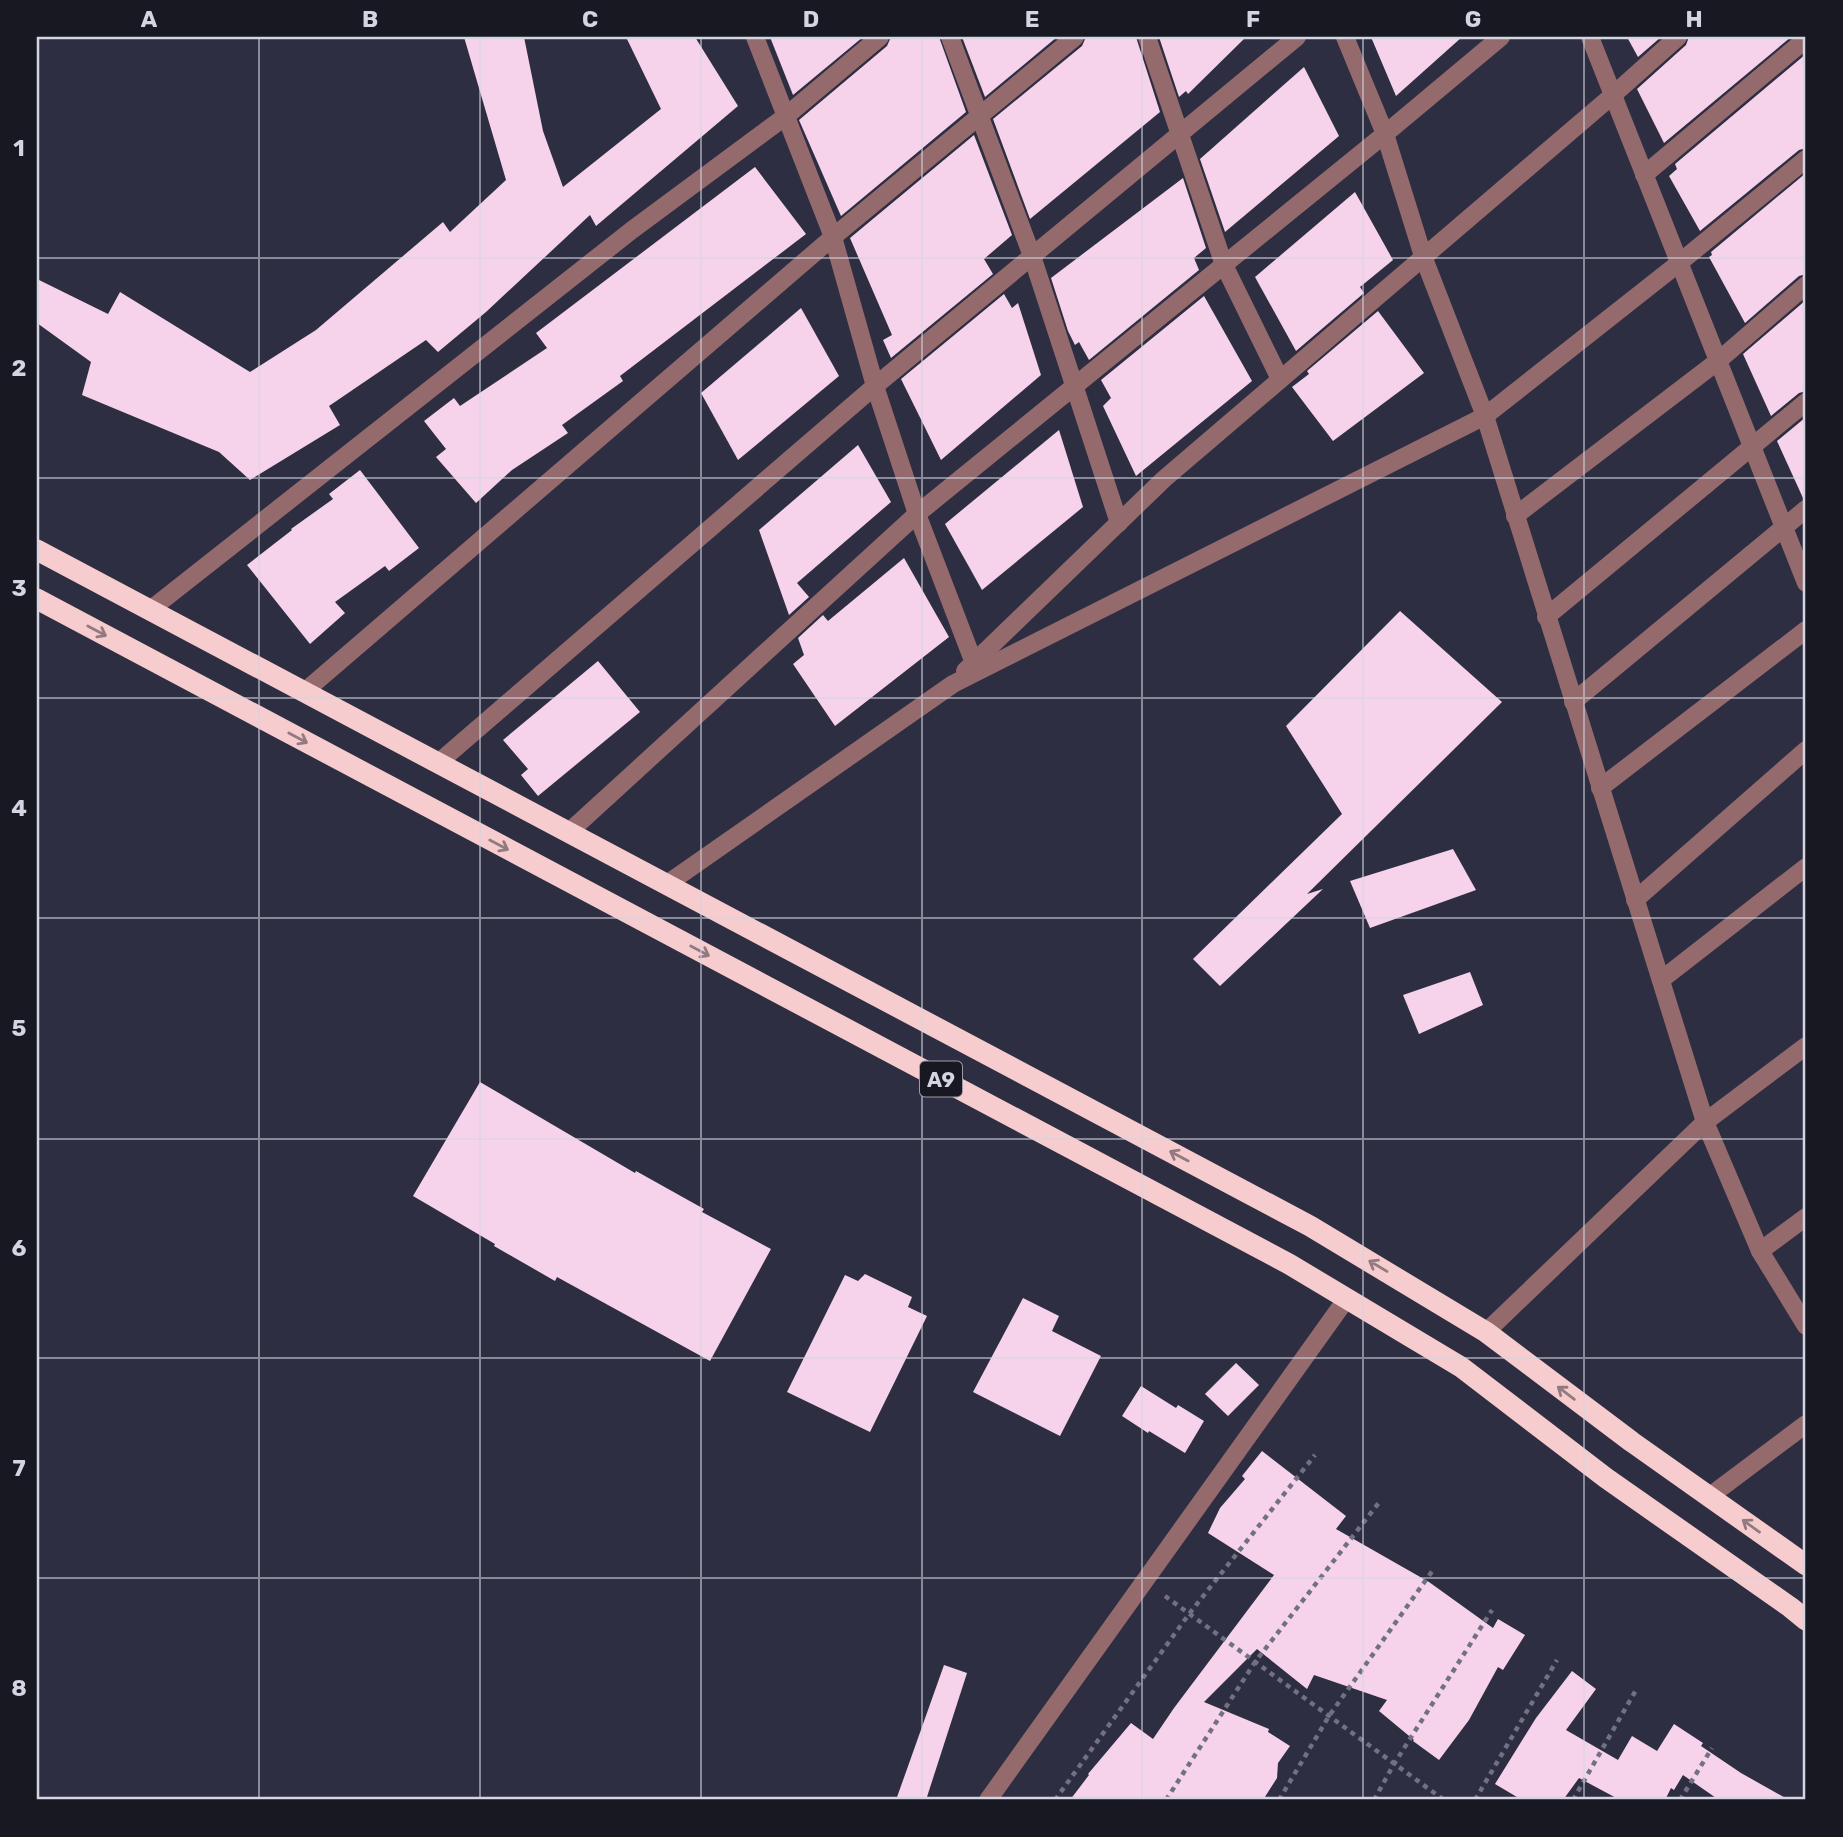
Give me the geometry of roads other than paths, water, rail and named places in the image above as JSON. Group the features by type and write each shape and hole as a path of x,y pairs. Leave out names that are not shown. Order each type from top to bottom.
{"highway":[{"name":"A9","path":"37,550 1310,1226 1486,1332 1632,1443 1806,1565"},
{"name":"A9","path":"37,599 1347,1297 1461,1367 1606,1478 1806,1620"}],"street":[{"path":"755,37 833,237 875,386 916,514 974,663"},
{"path":"150,610 632,230 786,116 880,37"},
{"path":"950,37 1032,256 1119,523"},
{"path":"304,692 833,237 1075,37"},
{"path":"1147,37 1224,265 1280,379"},
{"path":"438,763 875,386 1297,37"},
{"path":"1345,37 1385,134 1423,256 1485,416 1705,1122 1760,1251 1806,1326"},
{"path":"569,832 916,514 1501,37"},
{"path":"1590,37 1806,583"},
{"path":"953,684 1164,479 1678,37"},
{"path":"1644,175 1806,39"},
{"path":"667,884 953,684 1485,416 1806,159"},
{"path":"1515,516 1718,361 1806,285"},
{"path":"1546,617 1806,402"},
{"path":"1573,702 1806,509"},
{"path":"1600,788 1806,630"},
{"path":"1635,900 1806,750"},
{"path":"1661,980 1806,867"},
{"path":"1486,1332 1705,1122 1806,1046"},
{"path":"1760,1251 1806,1217"},
{"path":"988,1800 1347,1297"},
{"path":"1710,1496 1806,1424"}]}
